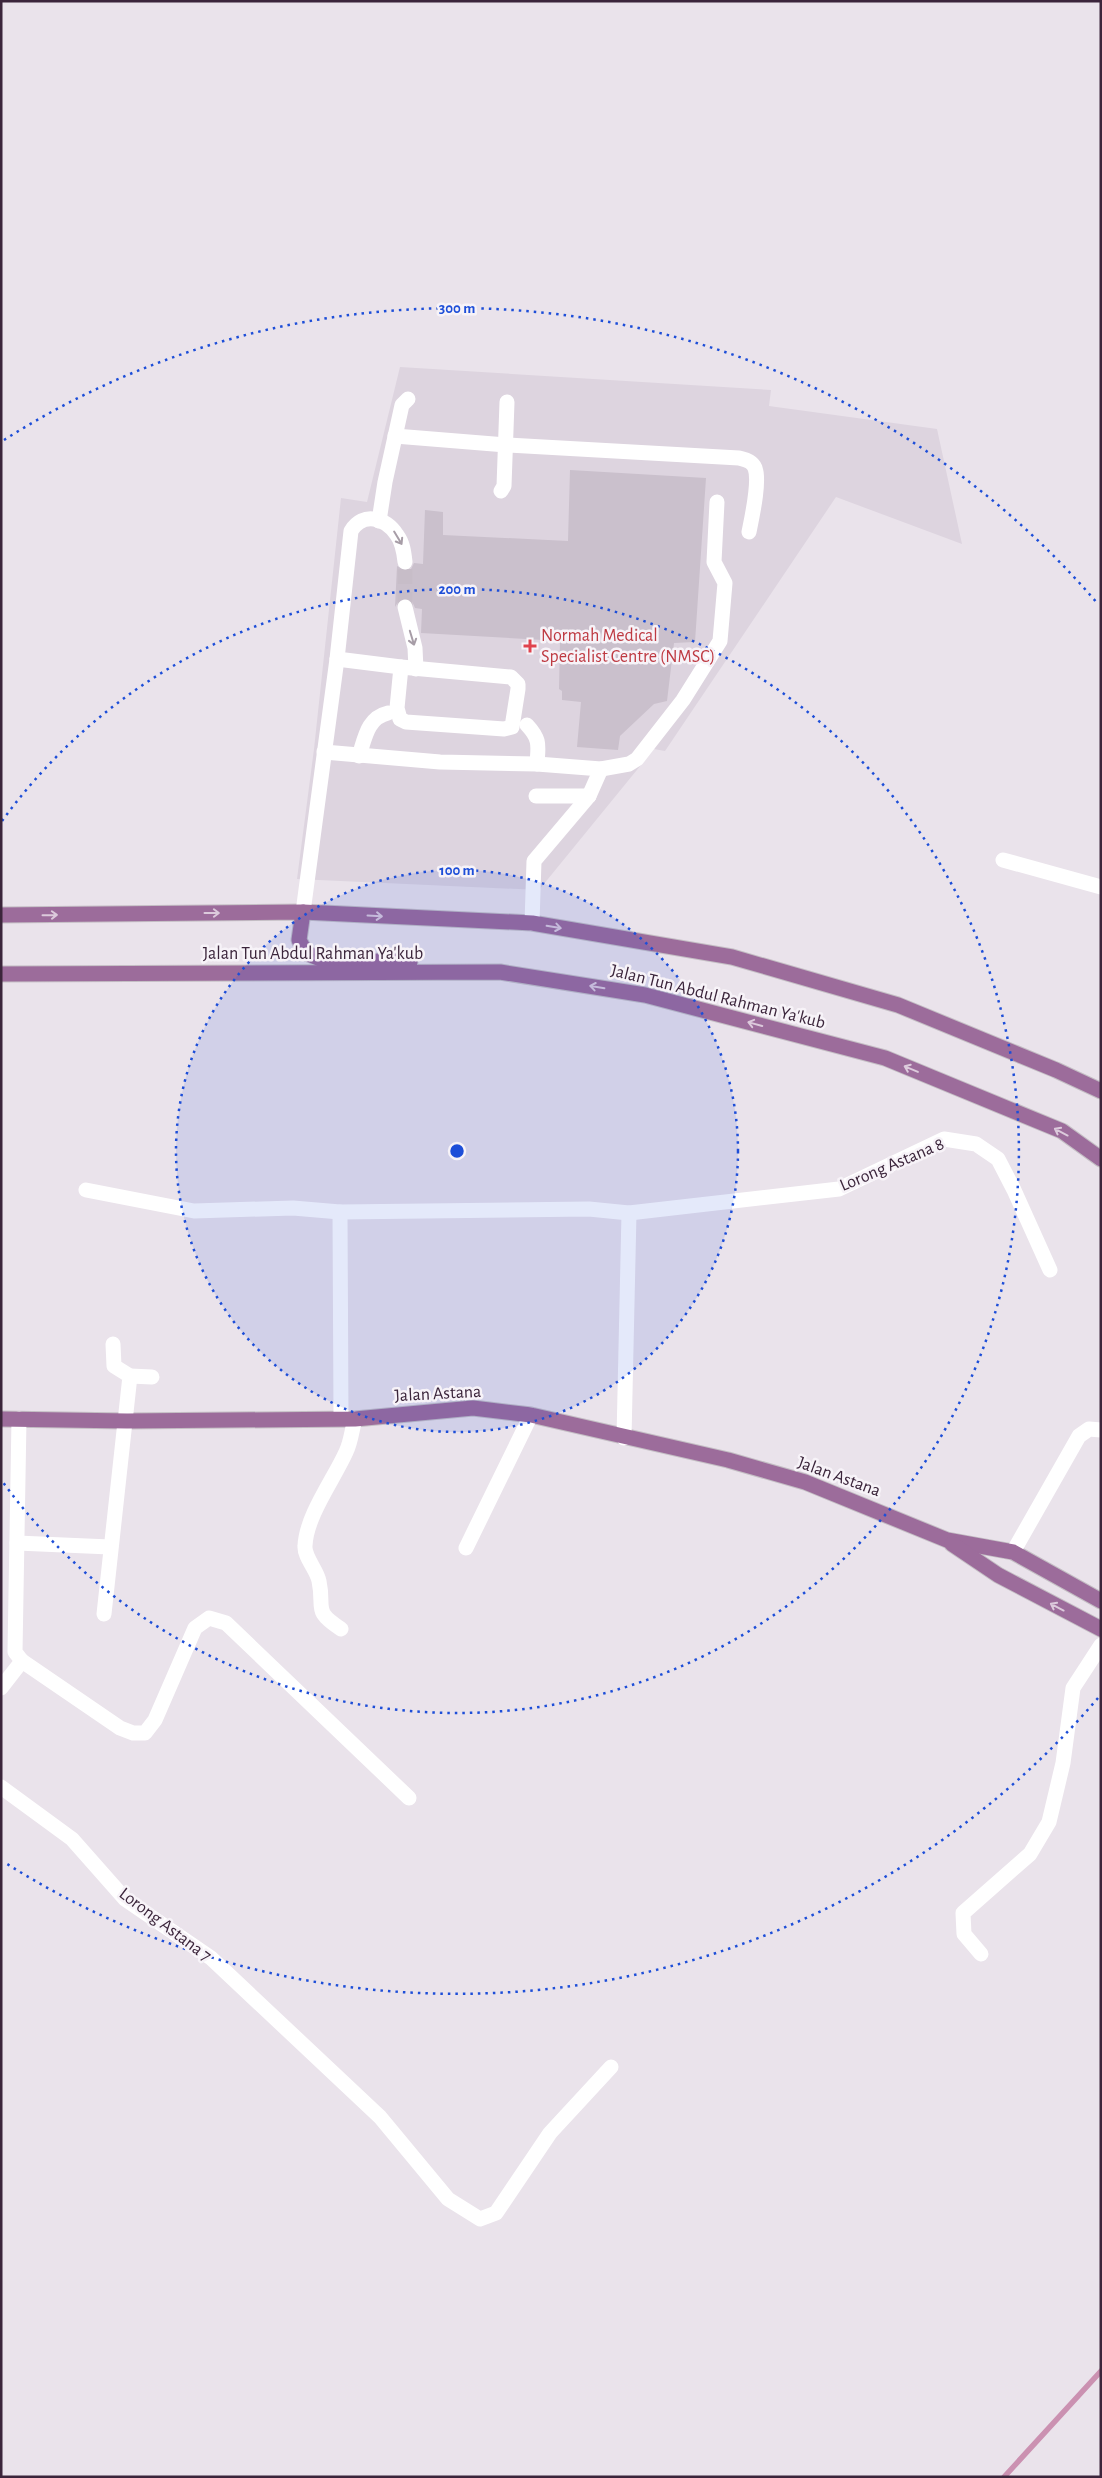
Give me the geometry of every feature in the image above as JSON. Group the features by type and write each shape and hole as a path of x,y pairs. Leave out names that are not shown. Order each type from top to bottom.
{"main road":[{"name":"Jalan Tun Abdul Rahman Ya'kub","path":"1,916 303,912 532,923 732,956 889,1002 1056,1070 1101,1091"},
{"path":"303,912 299,940 306,953 322,960 467,964 500,972"},
{"name":"Jalan Tun Abdul Rahman Ya'kub","path":"1,974 500,972 645,995 885,1058 1062,1131 1101,1159"},
{"name":"Jalan Astana","path":"1,1419 127,1421 348,1418 473,1408 531,1414 624,1438 728,1460 805,1482 947,1540 1013,1552 1081,1588 1101,1601"},
{"name":"Jalan Astana","path":"947,1540 998,1575 1101,1629"},
{"path":"1081,1588 1101,1597"}],"street":[{"path":"379,520 402,405 408,399"},
{"path":"501,491 504,486 507,402"},
{"path":"395,436 506,445 739,458 750,461 756,469 755,498 749,532"},
{"path":"324,752 489,765 537,764 601,769 630,764 643,754 683,700 719,645 725,583 714,562 717,502"},
{"path":"303,912 338,659 351,531 358,521 372,518 379,520 396,533 401,542 406,562"},
{"path":"338,659 408,668 511,677 518,684 512,727 504,729 406,722 400,719 397,708 408,668 415,648 405,607"},
{"path":"359,756 369,726 374,719 388,713"},
{"path":"527,725 537,735 537,764"},
{"path":"532,923 534,861 589,796 601,769"},
{"path":"536,796 589,796"},
{"path":"1003,860 1101,887"},
{"name":"Lorong Astana 8","path":"86,1190 194,1211 293,1208 340,1212 589,1209 629,1213 839,1189 944,1139 976,1144 998,1159 1050,1270"},
{"path":"340,1212 348,1418 347,1450 317,1508 307,1533 304,1548 319,1581 320,1607 324,1618 341,1629"},
{"path":"624,1438 629,1213"},
{"path":"113,1344 114,1366 130,1376 152,1377"},
{"path":"104,1614 110,1547 127,1421 130,1376"},
{"path":"466,1548 531,1414"},
{"path":"19,1419 15,1652 22,1661 120,1728 133,1733 145,1732 155,1720 195,1628 209,1618 226,1623 409,1798"},
{"path":"1013,1552 1079,1436 1089,1429 1101,1430"},
{"path":"17,1543 110,1547"},
{"path":"981,1954 964,1934 963,1913 1030,1854 1049,1822 1063,1763 1073,1688 1101,1645"},
{"path":"1,1688 22,1661"},
{"name":"Lorong Astana 7","path":"1,1787 72,1839 125,1899 211,1958 284,2024 380,2117 448,2198 480,2220 496,2213 550,2133 611,2067"}],"shaded area":[{"name":"Normah Medical Specialist Centre (NMSC)","path":"400,367 771,390 769,406 937,429 962,544 836,497 665,751 654,749 539,890 297,879 314,749 341,498 367,502"}],"building":[{"path":"570,470 706,478 695,642 674,643 667,701 654,704 620,736 618,750 577,747 581,702 562,700 562,691 559,689 560,641 421,633 422,609 415,608 412,601 407,598 399,600 395,607 397,566 406,571 411,569 414,563 423,564 425,510 443,512 443,535 568,541"}],"waterway":[{"path":"1004,2477 1101,2371"}],"tunnel":[{"path":"405,562 405,607"}],"place":[{"name":"Normah Medical Specialist Centre (NMSC)","path":"530,646"}]}
